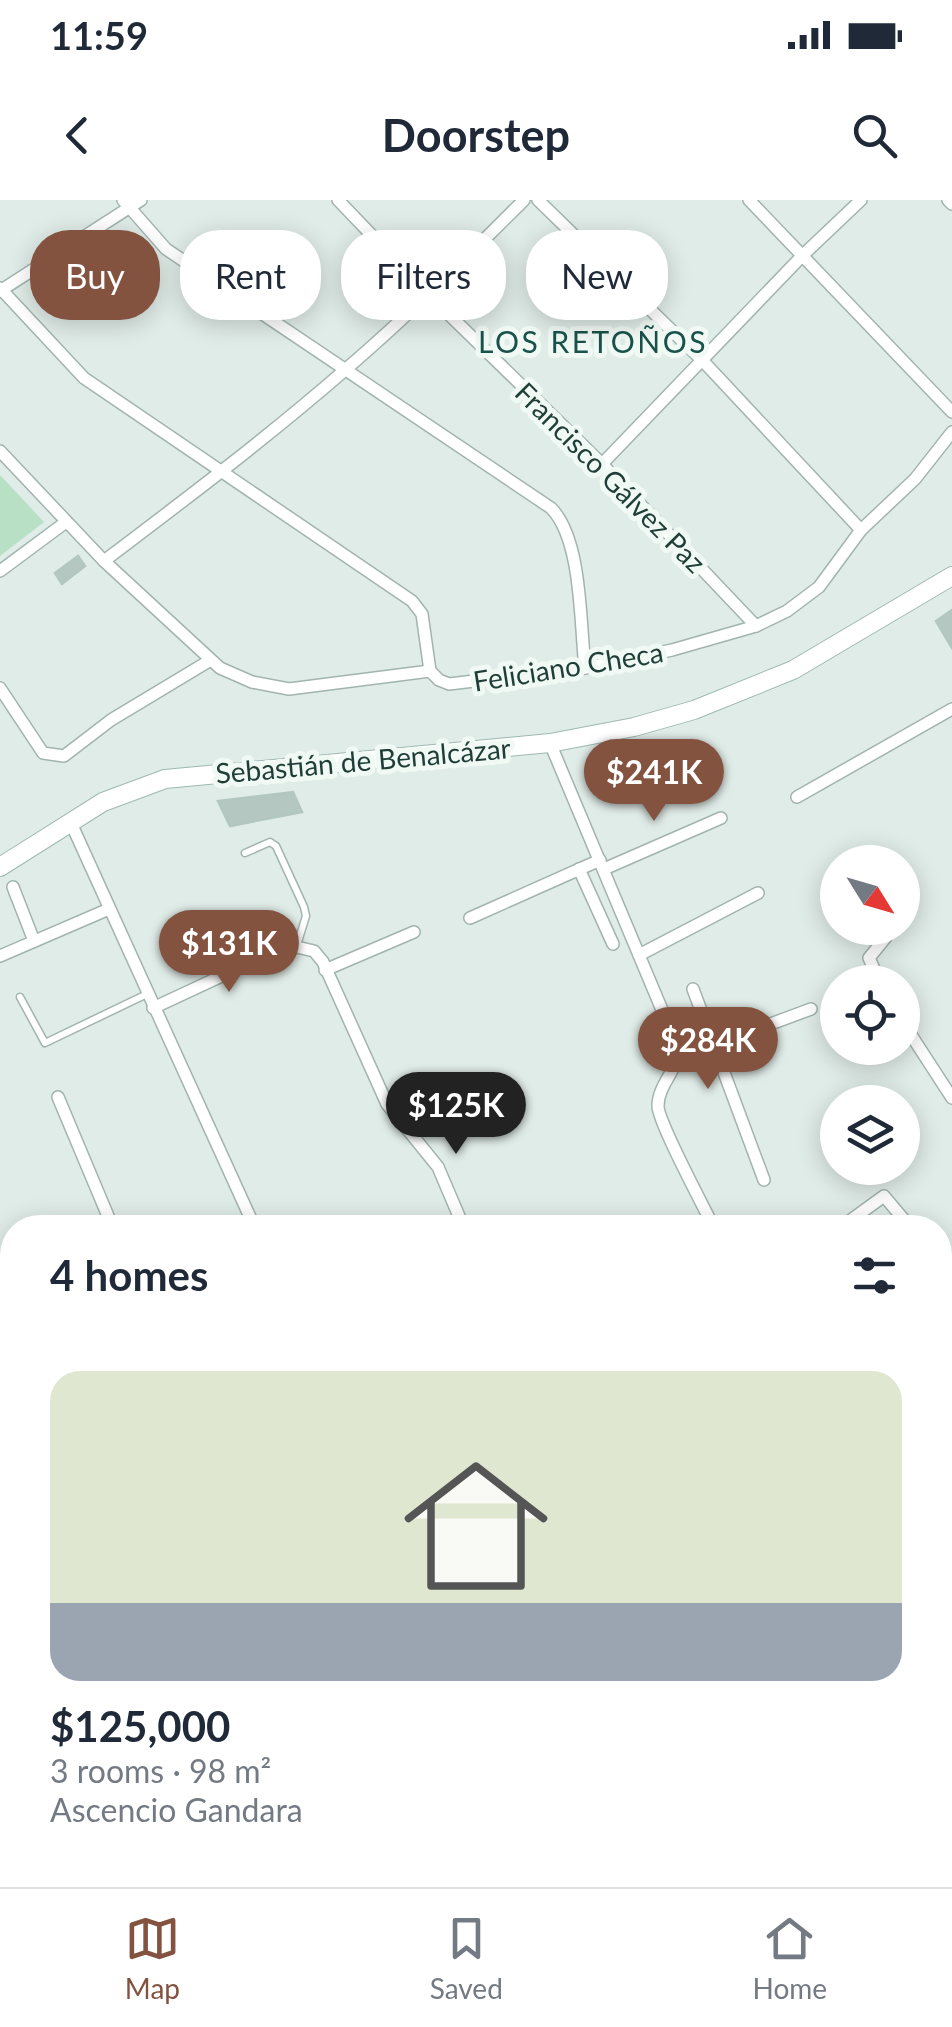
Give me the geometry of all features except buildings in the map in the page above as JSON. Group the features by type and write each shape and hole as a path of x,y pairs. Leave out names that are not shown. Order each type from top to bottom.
{"main road":[{"name":"Sebastián de Benalcázar","path":"0,867 103,802 165,778 550,743 634,727 694,710 793,670 952,576"}],"street":[{"path":"141,200 126,204 0,290 77,373 418,607 430,671"},
{"name":"Francisco Gálvez Paz","path":"338,200 366,230"},
{"path":"494,230 524,200"},
{"path":"538,200 702,360 862,530"},
{"path":"749,200 952,412"},
{"path":"602,464 861,200"},
{"path":"126,204 166,250 561,518 571,542 585,668"},
{"path":"104,561 220,473 401,320"},
{"name":"Francisco Gálvez Paz","path":"453,320 602,464 756,626"},
{"name":"Feliciano Checa","path":"0,452 104,561 209,661 252,682 289,689 430,671 448,684 585,668 672,650 756,626 787,611 818,587 862,530 915,479 952,432"},
{"path":"0,571 66,522"},
{"path":"0,688 43,753 64,756 111,720 209,661"},
{"path":"797,798 952,708"},
{"path":"550,743 678,1048 679,1058 658,1101 658,1112 708,1215"},
{"path":"470,918 579,869 602,865 721,818"},
{"path":"70,821 249,1215"},
{"path":"579,869 612,944"},
{"path":"13,887 34,941"},
{"path":"639,955 758,893"},
{"path":"0,956 109,909"},
{"path":"325,970 414,932"},
{"path":"153,1008 288,945 301,946 319,956 386,1104 438,1167 458,1215"},
{"path":"692,989 764,1180"},
{"path":"679,1058 811,1009"},
{"path":"920,1049 952,1098"},
{"path":"58,1097 108,1215"},
{"path":"858,1215 884,1196 901,1215"}],"lane":[{"path":"245,853 270,842 276,846 304,907 301,946"},
{"path":"20,997 45,1043 147,994"}],"green space":[{"path":"0,475 44,522 0,556"}],"district":[{"name":"LOS RETOÑOS","path":"593,341"}]}
